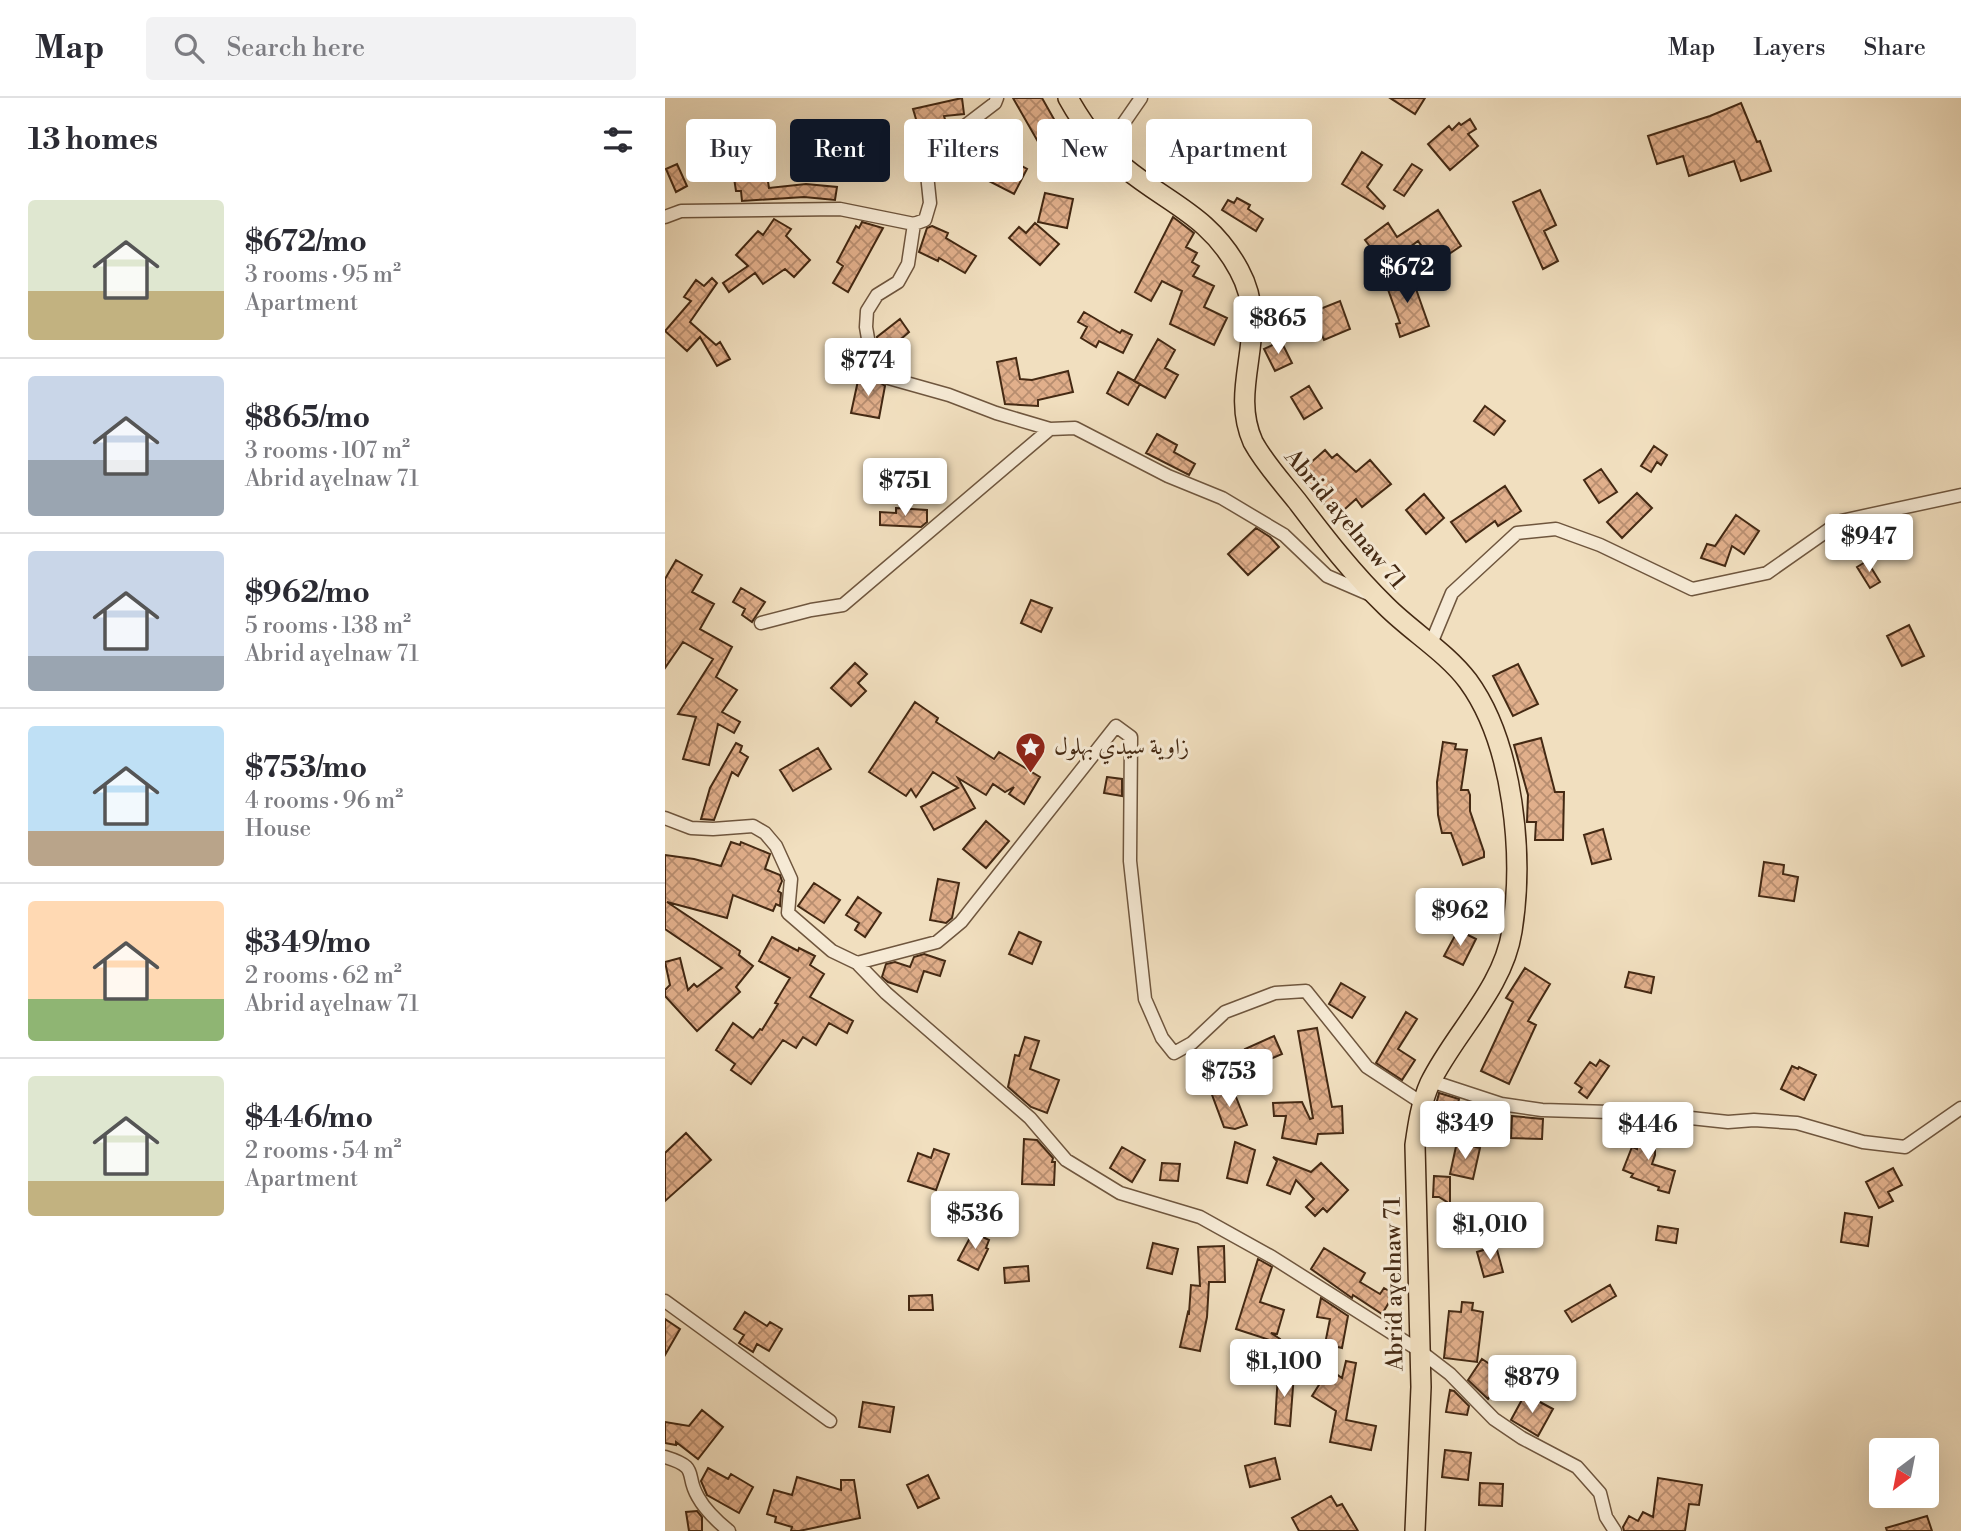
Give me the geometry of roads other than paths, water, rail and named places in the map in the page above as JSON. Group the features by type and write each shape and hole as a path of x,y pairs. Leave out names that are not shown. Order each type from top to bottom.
{"main road":[{"name":"Abrid aɣelnaw 71","path":"1068,98 1081,119"},
{"name":"Abrid aɣelnaw 71","path":"1132,173 1209,228 1230,253 1251,299 1254,322 1245,380 1248,432 1261,456 1329,543 1378,598 1453,664 1467,680 1479,697 1494,731 1509,788 1516,829 1518,879 1512,933 1497,975 1431,1081 1422,1103 1415,1145 1421,1387 1415,1531"}],"street":[{"path":"665,217 681,211 840,209 914,224 925,220 930,203 925,155 934,139 957,132 995,103 997,98"},
{"path":"1126,119 1141,98"},
{"path":"914,224 908,264 898,282 877,295 867,311 870,356 885,377 1050,429 1075,428 1168,476 1222,498 1284,535 1328,576 1378,598"},
{"path":"761,623 843,604 1050,429"},
{"path":"1430,646 1452,593 1517,533 1556,529 1600,545 1692,589 1767,573 1840,521 1961,495"},
{"path":"857,963 937,942 961,922 1116,726 1131,737 1130,861 1145,999 1162,1038 1174,1053 1192,1043 1225,1012 1275,993 1306,991 1367,1068 1422,1103"},
{"path":"665,818 691,828 713,830 753,826 765,833 776,846 791,879 788,913 832,951 857,963 886,993 1030,1118 1066,1160 1120,1193 1201,1217 1272,1257 1420,1351 1450,1374 1494,1419 1522,1438 1577,1467 1600,1493 1606,1517 1615,1531"},
{"path":"1431,1081 1501,1104 1542,1110 1644,1113 1728,1122 1754,1120 1797,1123 1863,1142 1905,1147 1961,1108"},
{"path":"665,1301 830,1421"},
{"path":"665,1457 682,1462 691,1474 697,1496 729,1531"}],"place":[{"name":"زاوية سيدي بهلول","path":"1031,774"}]}
